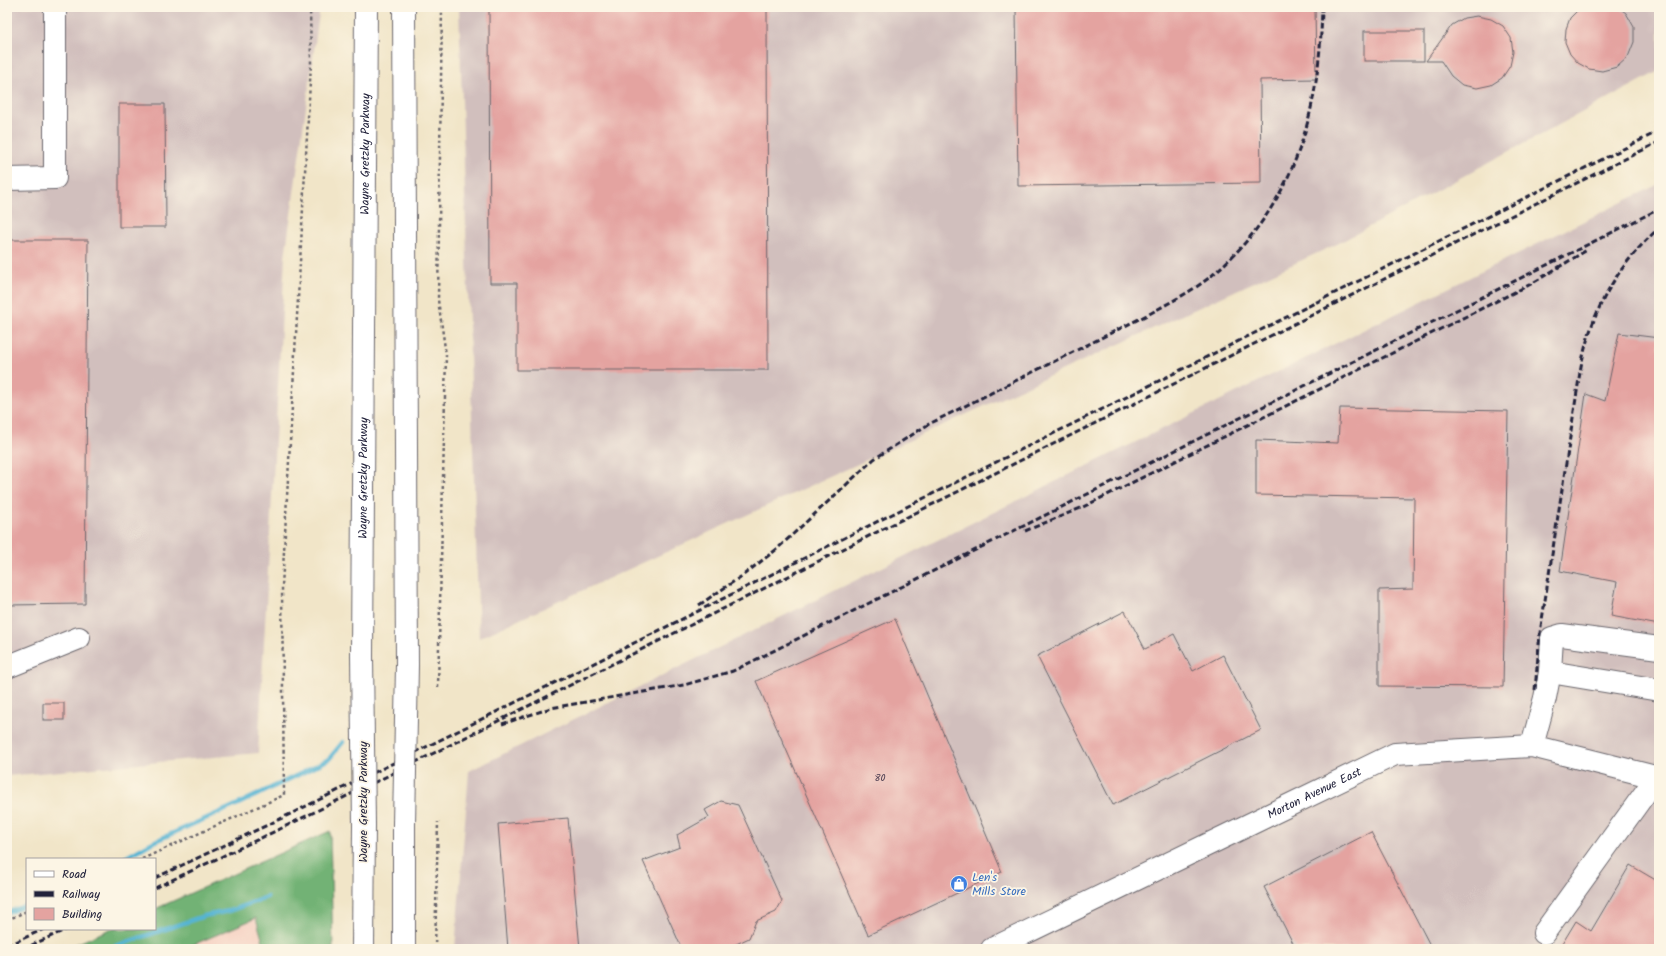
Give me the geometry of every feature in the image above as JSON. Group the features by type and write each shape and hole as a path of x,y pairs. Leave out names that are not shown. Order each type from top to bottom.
{"main road":[{"path":"7,179 55,178 55,7"},
{"name":"Wayne Gretzky Parkway","path":"363,949 364,825 362,656 366,7"},
{"path":"404,7 406,665 404,949"},
{"path":"1532,746 1545,698 1550,672 1552,638 1556,635 1562,634 1659,648"},
{"path":"7,667 79,638"},
{"path":"1550,672 1659,690"},
{"name":"Morton Avenue East","path":"992,949 1395,754 1532,746 1658,778"},
{"path":"1544,933 1658,778"}],"path":[{"path":"144,858 284,796 282,587 311,64 310,7"},
{"path":"438,687 446,354 438,300 442,7"},
{"path":"435,949 438,822"},
{"path":"7,920 26,911"}],"shaded area":[{"path":"7,7 320,7 285,257 258,753 7,776"},
{"path":"459,7 1659,7 1659,71 1337,244 479,638"},
{"path":"1659,184 1659,949 455,949 469,771"},
{"path":"257,917 265,949 183,949"}],"green space":[{"path":"330,831 333,949 265,949 256,918 183,949 65,949 108,930 156,930 156,909"}],"building":[{"path":"489,7 767,7 768,370 517,370 517,283 490,283"},
{"path":"1016,7 1315,7 1316,79 1260,80 1261,183 1018,186"},
{"path":"1581,7 1618,7 1626,13 1634,27 1634,42 1628,57 1617,67 1602,71 1589,69 1578,63 1570,54 1565,42 1566,29 1570,18"},
{"path":"1477,16 1491,19 1503,26 1511,38 1513,52 1510,66 1502,78 1491,85 1477,88 1462,85 1451,76 1441,61 1426,61 1452,25 1464,18"},
{"path":"1364,31 1424,31 1424,61 1364,61"},
{"path":"119,104 165,104 166,227 119,227"},
{"path":"7,240 88,240 85,604 7,605"},
{"path":"1619,333 1659,338 1659,625 1611,616 1617,582 1560,571 1586,394 1605,401"},
{"path":"1340,408 1508,411 1503,687 1379,686 1379,590 1413,589 1414,498 1256,495 1256,440 1338,443"},
{"path":"1125,611 1145,649 1174,634 1193,671 1223,655 1261,730 1113,805 1037,656"},
{"path":"895,619 1002,872 868,935 756,681"},
{"path":"43,703 64,703 64,720 43,720"},
{"path":"721,801 738,805 782,901 776,912 756,921 749,938 732,946 733,949 682,949 643,861 680,847 677,835 709,817 705,810"},
{"path":"568,818 580,949 508,949 498,824"},
{"path":"1371,832 1432,949 1296,949 1264,887"},
{"path":"1630,865 1659,882 1659,949 1559,949 1576,921 1591,931"}],"waterway":[{"path":"125,858 153,842 234,806 329,759 343,742"},
{"path":"107,949 204,916 229,911 267,897"},
{"path":"7,913 26,905"}],"railway":[{"path":"699,605 742,576 777,549 874,459 929,424 1151,313 1195,288 1218,270 1245,243 1267,214 1285,183 1299,150 1309,117 1316,81 1322,7"},
{"path":"156,878 278,820 432,744 1659,131"},
{"path":"156,888 282,828 432,754 1659,142"},
{"path":"502,724 551,708 684,685 733,671 1659,209"},
{"path":"1535,690 1540,633 1584,351 1590,330 1598,311 1617,276 1643,243 1659,228"},
{"path":"1025,531 1081,508 1531,284 1587,250"},
{"path":"7,946 42,930"},
{"path":"23,949 65,930"}],"place":[{"name":"Len's Mills Store","path":"959,884"}]}
